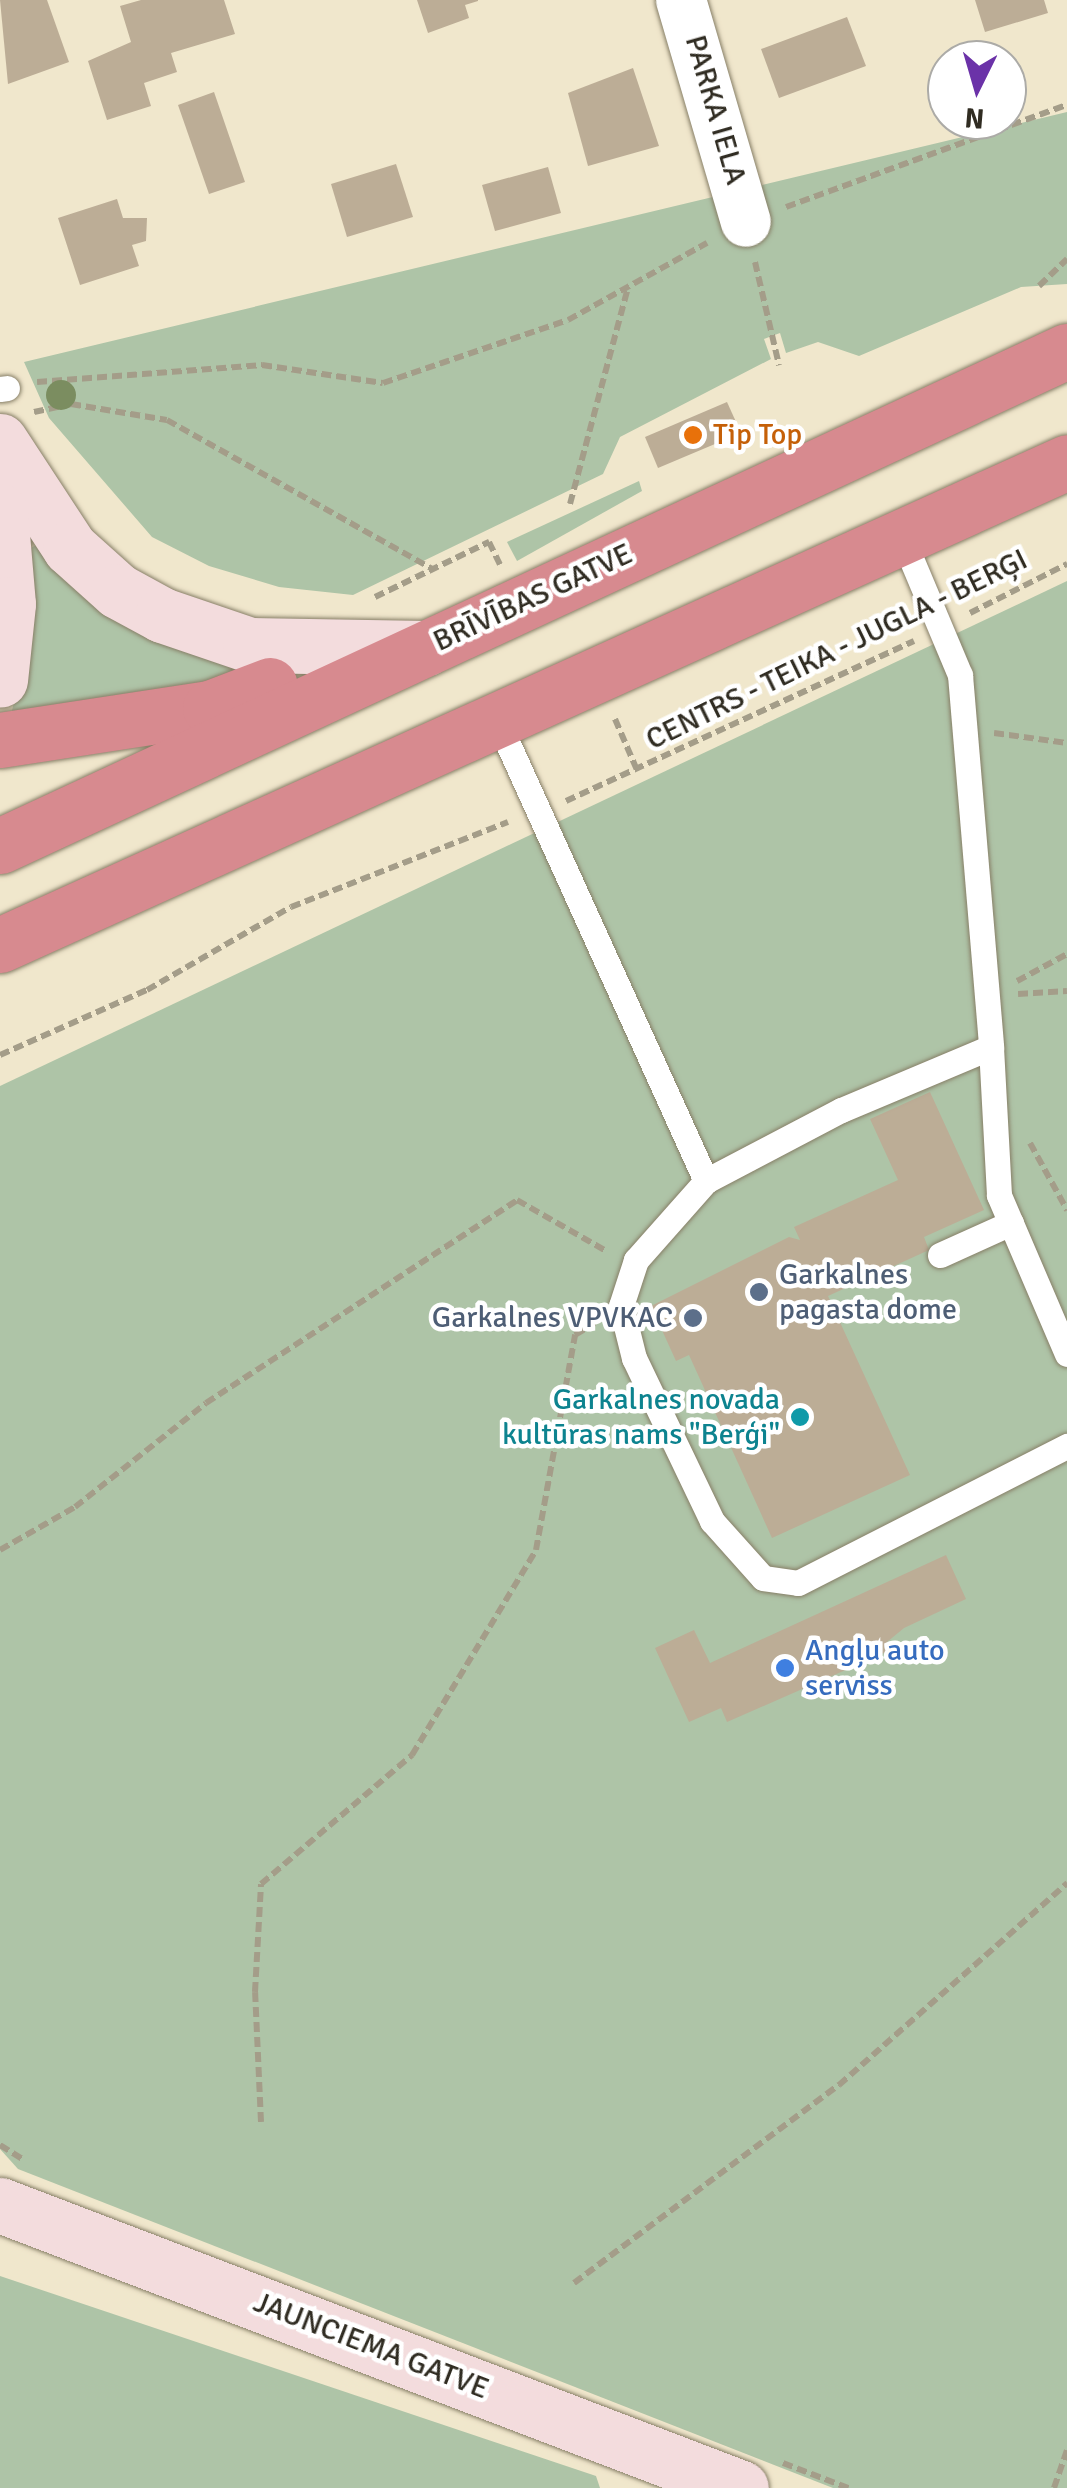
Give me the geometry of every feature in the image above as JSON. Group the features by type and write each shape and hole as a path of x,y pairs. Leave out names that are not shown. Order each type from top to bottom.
{"highway":[{"name":"BRĪVĪBAS GATVE","path":"0,846 1067,351"},
{"path":"0,945 498,724 1067,462"},
{"path":"0,740 210,708 362,626"},
{"path":"0,982 161,903 236,837"}],"main road":[{"path":"9,429 38,508 118,591 250,646 362,626 426,648"},
{"path":"0,511 8,604 0,680"},
{"path":"0,2187 61,2230"},
{"name":"JAUNCIEMA GATVE","path":"0,2204 741,2488"},
{"path":"0,2225 61,2230"}],"street":[{"name":"PARKA IELA","path":"681,0 746,222"}],"lane":[{"path":"902,537 942,627 968,730 990,996 999,1195 1067,1354"},
{"path":"498,724 542,812 706,1181"},
{"path":"992,1048 840,1110 706,1181 636,1260 621,1306 634,1358 712,1521 762,1578 798,1583 1067,1446"},
{"path":"940,1255 1011,1223"}],"path":[{"path":"434,570 166,420 71,404 9,429 4,388 86,373 262,365 382,383 568,320 746,222 1067,105"},
{"path":"746,222 779,365"},
{"path":"1039,286 1067,259"},
{"path":"570,504 628,286"},
{"path":"362,626 434,570 489,542 519,604"},
{"name":"CENTRS - TEIKA - JUGLA - BERĢI","path":"597,677 637,770 1067,564"},
{"path":"968,730 1067,742"},
{"path":"0,1055 147,990 291,907 542,812 637,770"},
{"path":"990,996 1067,954"},
{"path":"990,996 1067,991"},
{"path":"0,1550 75,1507 206,1403 517,1200 585,1245 636,1260"},
{"path":"262,2122 255,1992 260,1884 412,1755 536,1550 575,1335 621,1306"},
{"path":"574,2284 839,2084 1067,1883"},
{"path":"1054,2488 1067,2450"}],"green space":[{"path":"1067,112 1067,284 1021,287 859,356 818,342 786,353 780,333 764,339 771,359 620,437 603,474 353,595 279,587 209,566 152,537 49,418 24,362 950,140 1027,140 1027,122"},
{"path":"639,481 642,491 517,561 507,542"},
{"path":"43,541 234,658 233,682 8,726 23,667 24,552"},
{"path":"1067,581 1067,2488 833,2488 18,2169 0,2149 0,1086"},
{"path":"0,2276 596,2476 600,2488 0,2488"}],"building":[{"path":"0,0 47,0 69,62 8,84"},
{"path":"141,0 224,0 235,34 171,53 177,72 144,83 151,106 107,120 88,61 131,42 120,6"},
{"path":"417,0 478,1 465,5 469,18 428,33"},
{"path":"975,0 1044,0 1048,13 985,32"},
{"path":"847,17 866,66 779,98 761,49"},
{"path":"633,68 659,146 588,166 568,93"},
{"path":"214,92 245,182 209,194 178,105"},
{"path":"396,164 413,217 347,237 331,184"},
{"path":"548,167 561,213 495,231 482,185"},
{"path":"117,199 123,218 147,218 146,241 132,245 139,266 80,285 58,218"},
{"name":"Tip Top","path":"727,402 741,433 658,468 645,437"},
{"path":"930,1092 984,1210 924,1237 929,1250 828,1296 910,1475 772,1538 689,1355 676,1361 651,1306 789,1237 800,1240 794,1227 898,1180 870,1119"},
{"path":"946,1555 966,1599 904,1628 887,1642 891,1650 727,1722 721,1708 689,1722 655,1648 694,1630 710,1663"}],"place":[{"name":"Tip Top","path":"693,435"},
{"name":"Garkalnes pagasta dome","path":"759,1292"},
{"name":"Garkalnes VPVKAC","path":"693,1318"},
{"name":"Garkalnes novada kultūras nams \"Berģi\"","path":"800,1417"},
{"name":"Angļu auto serviss","path":"785,1668"}]}
